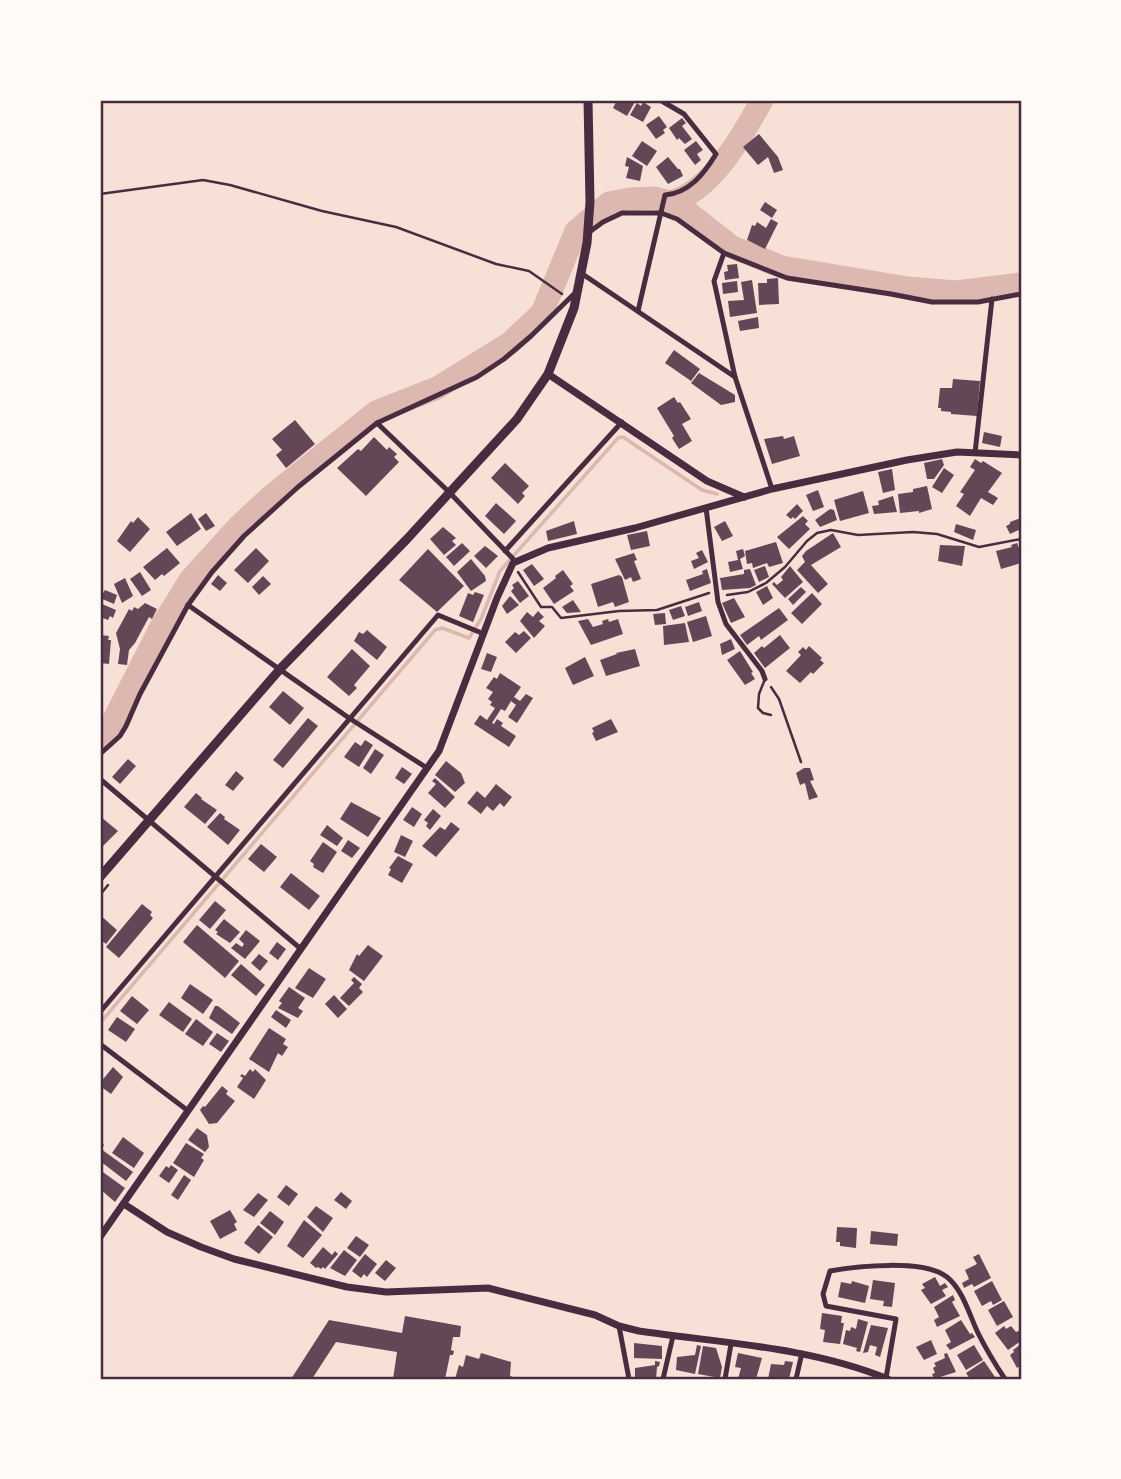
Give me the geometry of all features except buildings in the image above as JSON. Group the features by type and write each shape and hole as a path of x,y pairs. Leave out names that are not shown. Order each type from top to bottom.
{"highway":[{"path":"100,877 281,668 450,493 517,419 548,374 578,289 589,229 588,100"}],"street":[{"path":"638,311 665,195 686,190 716,154 684,114 660,100"},
{"path":"589,229 622,213 661,213 677,219 724,253 787,278 932,302 992,299 1021,294"},
{"path":"724,253 714,281 735,377 772,489"},
{"path":"581,273 735,377"},
{"path":"100,754 120,736 126,726 140,694 188,605 212,572 244,536 377,422 477,377 522,344 578,289"},
{"path":"975,453 992,299"},
{"path":"548,374 707,481 744,497"},
{"path":"377,422 450,493 514,563"},
{"path":"505,551 622,422"},
{"path":"100,1237 439,751 514,563 548,548 635,528 772,489 907,460 944,453 1021,455"},
{"path":"706,508 717,594 726,624 762,671 765,679"},
{"path":"188,605 349,718 427,768"},
{"path":"100,1012 438,615 484,635"},
{"path":"100,779 301,949"},
{"path":"100,1044 187,1110"},
{"path":"124,1203 167,1232 201,1247 347,1287 386,1292 488,1288 595,1315 619,1326 802,1353 887,1379 896,1319 826,1307 823,1294 830,1271 850,1267 918,1267 946,1276 959,1291 983,1343 1005,1379"},
{"path":"619,1326 629,1379"},
{"path":"663,1379 673,1336"},
{"path":"724,1379 731,1344"},
{"path":"796,1379 802,1353"},
{"path":"859,1379 861,1369"}],"lane":[{"path":"765,679 759,694 758,708 771,715"}],"path":[{"path":"100,194 203,180 230,185 322,211 396,227 496,264 529,271 569,299"},
{"path":"514,563 541,607 552,607 561,618 619,611 657,610 717,594 748,592 766,583 785,567 817,533 831,530 858,535 913,532 937,534 979,547 1021,539"},
{"path":"765,679 779,699 802,762"}],"waterway":[{"path":"670,202 685,196 712,175 735,145 762,100"},
{"path":"100,738 108,731 161,627 190,580 238,527 270,497 376,412 437,388 510,343 542,313 576,231 609,203 654,198 670,202 689,213 732,247 782,267 908,288 956,292 1021,284"},
{"path":"100,1023 435,630 442,628 469,638 481,619 500,571 618,438 623,437 702,490 717,494"}]}
